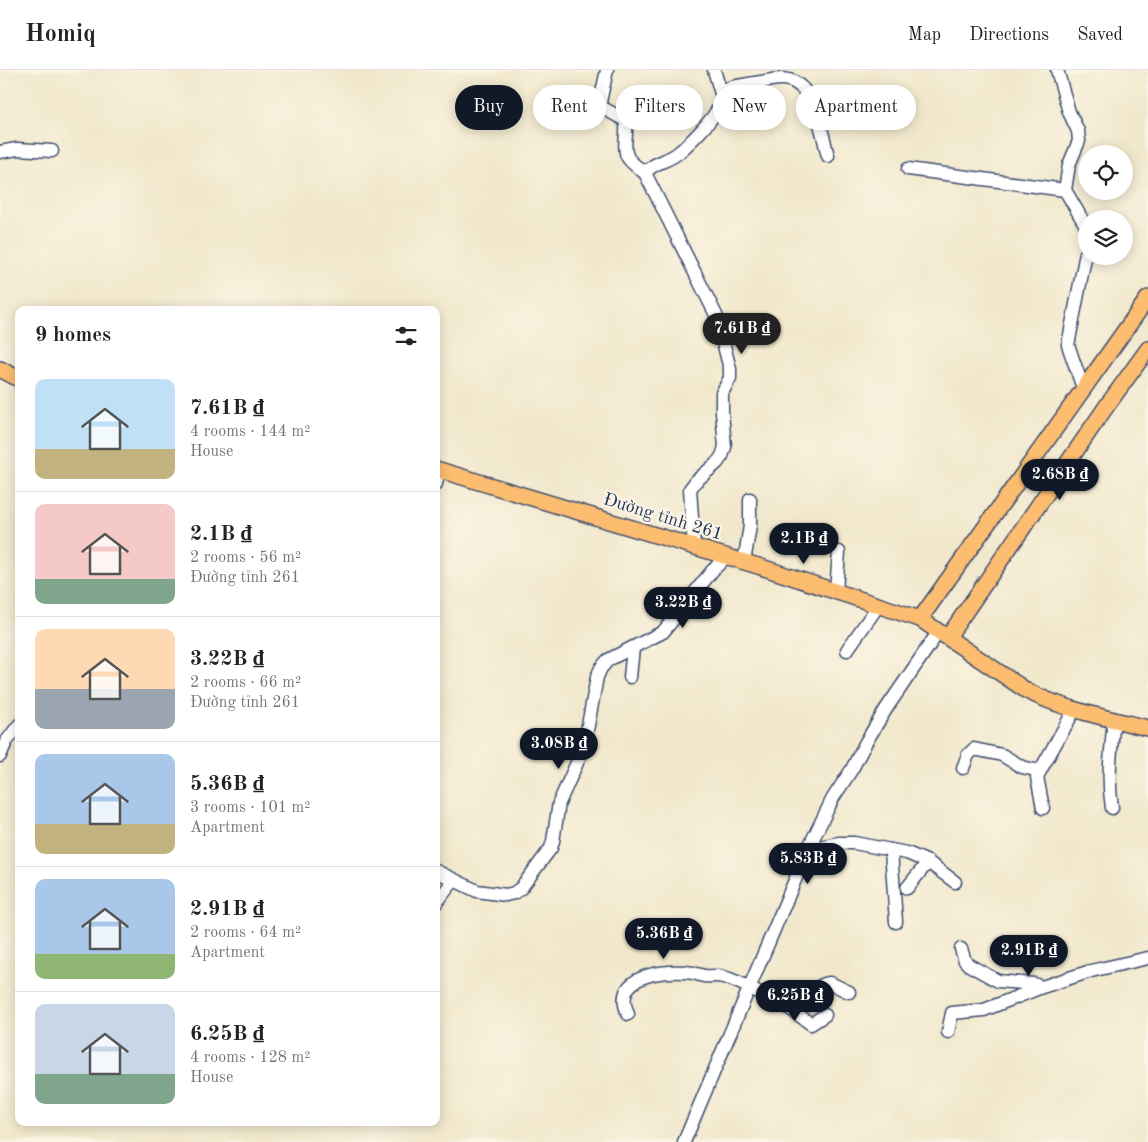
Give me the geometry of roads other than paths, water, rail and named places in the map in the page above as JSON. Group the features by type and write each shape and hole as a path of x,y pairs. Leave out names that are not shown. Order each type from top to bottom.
{"main road":[{"path":"920,619 1148,298"},
{"path":"944,634 1148,349"},
{"path":"0,369 15,377"},
{"name":"Đường tỉnh 261","path":"440,475 694,546 920,619 1027,692 1044,700 1075,710 1148,728"}],"street":[{"path":"607,70 600,102 601,107 625,120 627,126 627,157 644,173 716,315 730,369 730,378 722,393 725,448 717,463 696,481 690,489 694,546"},
{"path":"714,70 718,85"},
{"path":"1057,70 1069,112 1078,131 1079,141 1069,165 1065,190 1078,212"},
{"path":"744,85 781,79 798,84 813,103 828,156"},
{"path":"644,173 652,166 670,158 686,145 713,116"},
{"path":"0,152 16,149 52,151"},
{"path":"908,169 1065,190"},
{"path":"1083,388 1068,345 1084,265"},
{"path":"744,562 750,526 750,499"},
{"path":"836,592 839,552"},
{"path":"440,873 477,891 506,895 514,893 521,888 551,848 560,803 584,747 597,677 601,668 608,660 662,632 712,571 727,556"},
{"path":"847,650 878,606"},
{"path":"684,1142 809,847 833,798 852,769 866,742 944,634"},
{"path":"630,677 633,648"},
{"path":"1043,808 1037,778 1075,710"},
{"path":"1112,808 1109,770 1114,719"},
{"path":"0,756 6,742 15,730"},
{"path":"962,768 968,755 974,750 1002,755 1022,767 1040,771"},
{"path":"809,847 854,843 907,853 928,862 955,882"},
{"path":"891,850 896,922"},
{"path":"907,888 928,862"},
{"path":"440,898 454,880"},
{"path":"961,949 964,960 998,981 1034,984 1042,987"},
{"path":"948,1032 952,1013 984,1010 1042,987 1099,969 1148,958"},
{"path":"628,1014 625,1003 628,987 636,980 650,974 678,972 693,973 706,977 722,976 750,987 789,1008 811,1024 825,1015"},
{"path":"789,1008 794,1007 809,993 824,984 830,984 849,992"}]}
